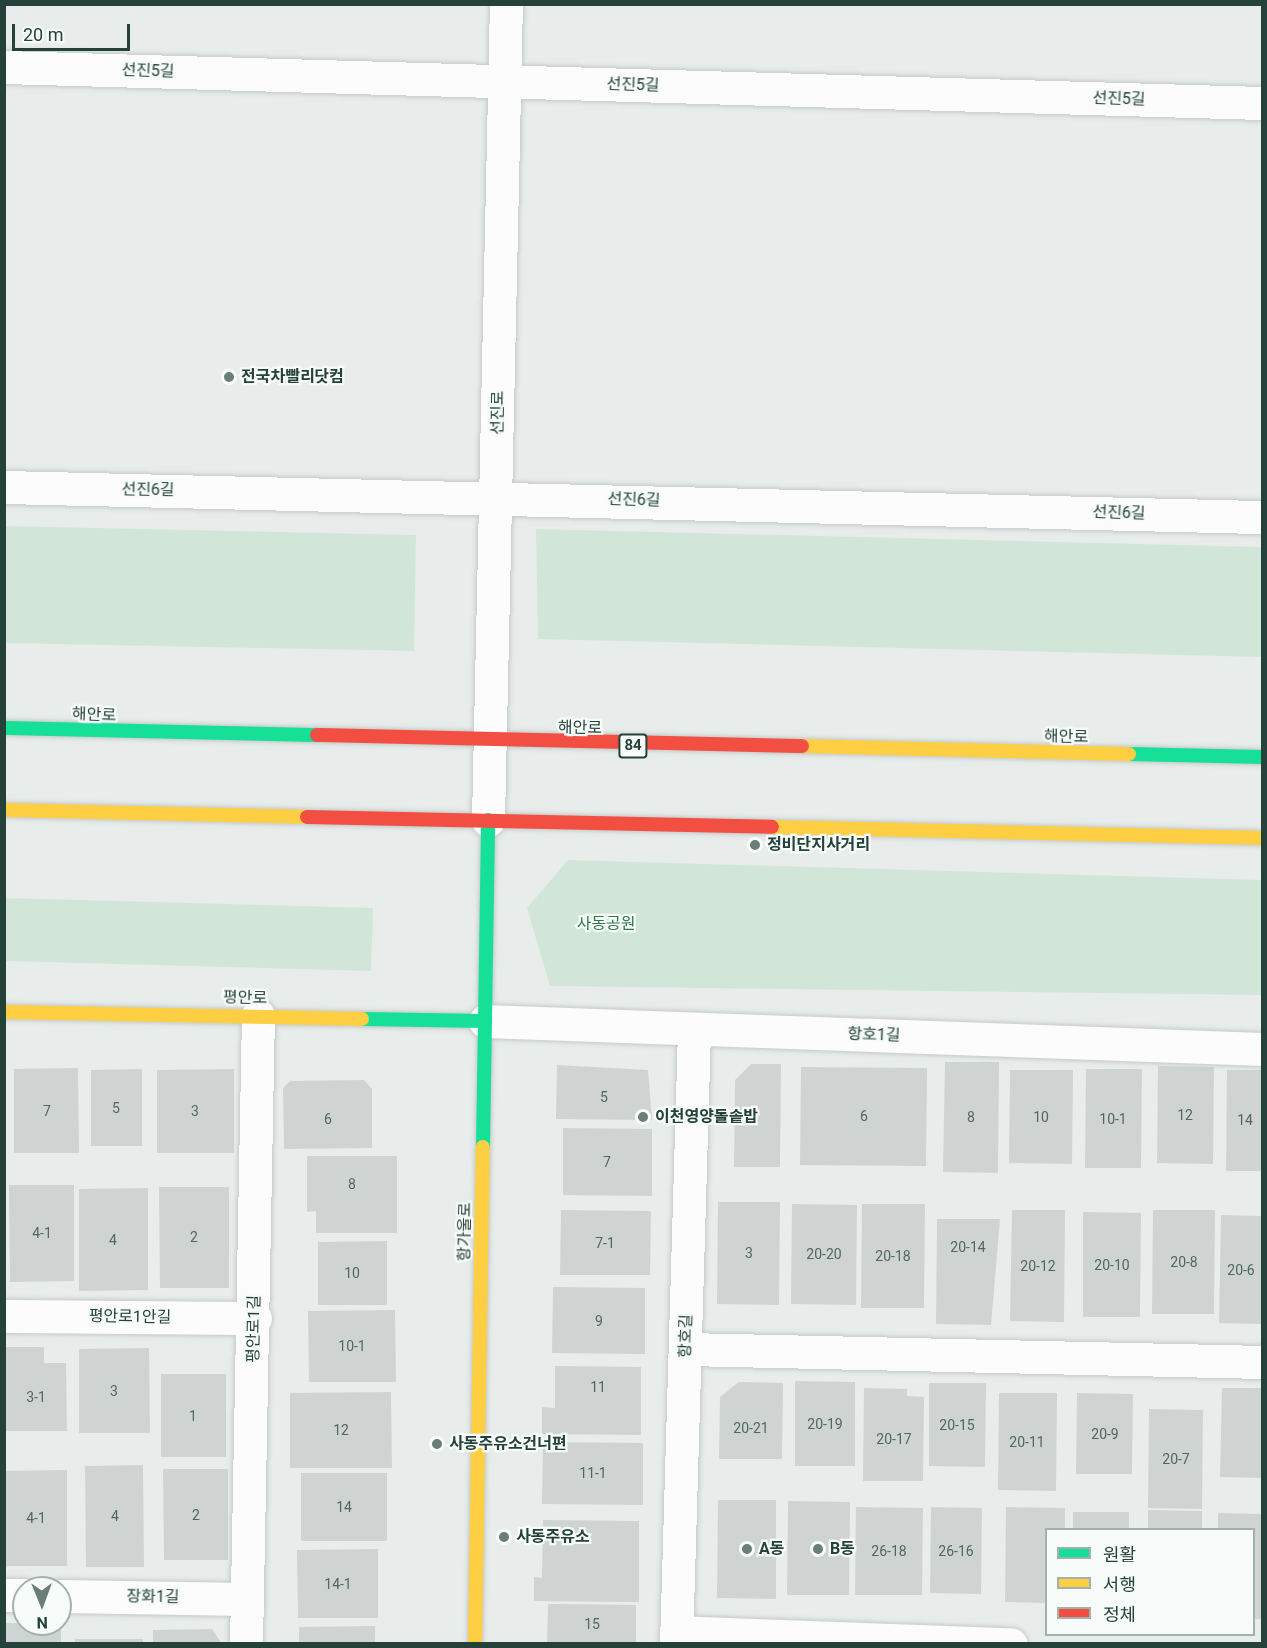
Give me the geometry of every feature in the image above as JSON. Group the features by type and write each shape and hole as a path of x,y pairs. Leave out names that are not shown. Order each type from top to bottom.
{"main road":[{"name":"해안로","path":"4,728 488,743 1263,757"},
{"path":"4,810 1263,838"},
{"name":"항가울로","path":"475,1644 488,820"},
{"name":"평안로","path":"4,1012 485,1021"}],"street":[{"name":"선진로","path":"488,820 506,4"},
{"name":"선진5길","path":"4,67 1263,103"},
{"name":"선진6길","path":"4,488 496,496 1263,517"},
{"name":"평안로1길","path":"246,1644 255,1318 258,1015"},
{"name":"항호1길","path":"485,1021 1263,1049"},
{"name":"항호길","path":"676,1638 694,1029"},
{"name":"평안로1안길","path":"4,1316 255,1318"},
{"path":"686,1348 1263,1362"},
{"name":"장화1길","path":"72,1596 246,1599"},
{"path":"676,1638 1011,1644"}],"green space":[{"path":"5,526 416,535 414,651 5,643"},
{"path":"536,529 1262,547 1262,657 538,639"},
{"name":"사동공원","path":"568,860 1262,880 1262,995 550,986 527,908"},
{"path":"5,898 373,908 371,971 5,961"}],"building":[{"path":"945,1062 999,1062 998,1173 943,1172"},
{"path":"751,1064 781,1064 780,1167 734,1167 735,1080"},
{"path":"557,1065 648,1070 652,1120 556,1119"},
{"path":"1158,1066 1214,1067 1213,1164 1157,1163"},
{"path":"801,1067 927,1068 926,1166 800,1165"},
{"path":"78,1068 79,1153 14,1153 14,1069"},
{"path":"142,1069 142,1146 91,1146 91,1070"},
{"path":"234,1069 234,1153 157,1153 157,1070"},
{"path":"1086,1069 1142,1069 1141,1168 1085,1168"},
{"path":"1010,1070 1073,1070 1072,1164 1009,1163"},
{"path":"1227,1070 1262,1070 1262,1171 1226,1171"},
{"path":"364,1080 372,1089 372,1148 284,1149 283,1088 290,1081"},
{"path":"563,1128 652,1129 652,1196 563,1195"},
{"path":"307,1156 397,1156 397,1233 316,1233 316,1211 307,1212"},
{"path":"9,1185 74,1185 74,1281 10,1282"},
{"path":"159,1187 229,1187 229,1288 160,1288"},
{"path":"148,1188 148,1290 79,1291 79,1189"},
{"path":"718,1202 780,1202 779,1305 717,1304"},
{"path":"792,1204 857,1205 856,1305 791,1304"},
{"path":"862,1204 925,1204 924,1308 861,1308"},
{"path":"561,1210 651,1211 650,1275 560,1275"},
{"path":"1012,1210 1065,1210 1064,1322 1010,1321"},
{"path":"1153,1210 1215,1210 1214,1314 1152,1314"},
{"path":"1083,1212 1141,1213 1140,1317 1083,1317"},
{"path":"1221,1215 1262,1216 1262,1324 1219,1323"},
{"path":"937,1219 1000,1219 991,1325 936,1324"},
{"path":"387,1241 387,1305 318,1305 318,1242"},
{"path":"553,1287 645,1288 645,1354 552,1353"},
{"path":"395,1310 396,1382 309,1382 308,1311"},
{"path":"5,1347 44,1347 44,1363 66,1363 67,1431 5,1431"},
{"path":"149,1348 150,1433 79,1433 79,1349"},
{"path":"555,1366 641,1367 641,1435 542,1434 542,1407 555,1408"},
{"path":"161,1374 226,1374 226,1457 161,1457"},
{"path":"795,1381 855,1382 855,1466 795,1466"},
{"path":"739,1382 783,1383 782,1459 719,1459 720,1397"},
{"path":"929,1383 986,1383 985,1467 929,1466"},
{"path":"864,1388 907,1389 907,1396 924,1397 923,1481 863,1481"},
{"path":"1222,1388 1262,1388 1262,1478 1220,1477"},
{"path":"391,1392 392,1468 290,1468 290,1393"},
{"path":"999,1393 1057,1393 1056,1491 998,1490"},
{"path":"1077,1393 1133,1394 1132,1474 1076,1474"},
{"path":"1149,1409 1203,1410 1202,1509 1148,1508"},
{"path":"543,1442 643,1443 643,1505 542,1504"},
{"path":"143,1465 144,1567 86,1567 85,1466"},
{"path":"163,1469 228,1469 228,1560 164,1560"},
{"path":"67,1470 67,1566 4,1566 4,1471"},
{"path":"301,1473 387,1473 387,1541 301,1541"},
{"name":"A동","path":"718,1500 776,1500 776,1599 717,1598"},
{"name":"B동","path":"788,1501 850,1502 849,1595 787,1595"},
{"path":"856,1507 923,1508 922,1595 855,1595"},
{"path":"931,1507 982,1508 981,1594 930,1593"},
{"path":"1006,1507 1065,1508 1065,1528 1045,1528 1045,1603 1005,1602"},
{"path":"1148,1510 1202,1511 1202,1528 1148,1528"},
{"path":"1073,1512 1129,1512 1129,1528 1073,1528"},
{"path":"1218,1513 1262,1514 1262,1619 1255,1619 1255,1528 1218,1528"},
{"path":"543,1520 639,1521 639,1602 534,1601 534,1577 542,1578"},
{"path":"378,1549 378,1618 298,1618 297,1550"},
{"path":"548,1604 636,1605 636,1644 547,1644"},
{"path":"5,1623 12,1623 12,1636 61,1636 61,1644 5,1644"},
{"path":"375,1626 375,1644 299,1644 299,1627"},
{"path":"212,1629 222,1644 153,1644 153,1630"},
{"path":"75,1639 143,1639 143,1644 75,1644"}],"traffic: fast":[{"path":"4,728 317,735"},
{"path":"1129,754 1262,757"},
{"path":"483,1147 488,820"},
{"path":"362,1019 485,1021"}],"traffic: slow":[{"path":"802,746 1129,754"},
{"path":"4,810 307,817"},
{"path":"772,827 1262,838"},
{"path":"4,1012 362,1019"},
{"path":"475,1644 483,1147"}],"traffic: jam":[{"path":"317,735 802,746"},
{"path":"307,817 772,827"}],"place":[{"name":"전국차빨리닷컴","path":"229,377"},
{"name":"정비단지사거리","path":"755,845"},
{"name":"이천영양돌솥밥","path":"643,1117"},
{"name":"사동주유소건너편","path":"437,1444"},
{"name":"사동주유소","path":"504,1537"},
{"name":"A동","path":"747,1549"},
{"name":"B동","path":"818,1549"}]}
